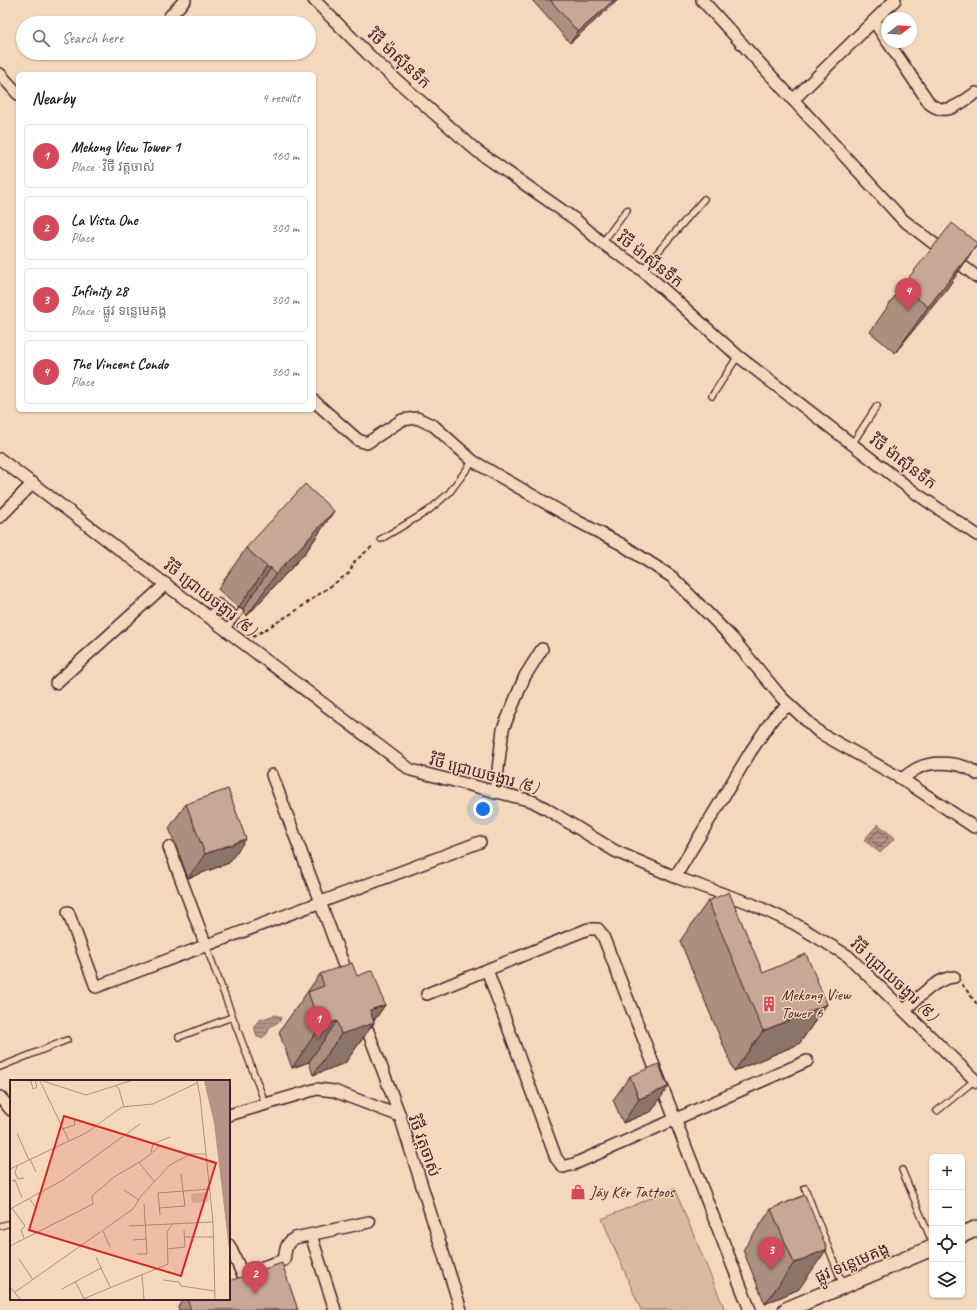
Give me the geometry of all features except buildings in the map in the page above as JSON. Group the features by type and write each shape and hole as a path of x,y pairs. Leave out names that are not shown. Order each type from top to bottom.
{"street":[{"path":"170,16 185,0"},
{"name":"វិថី ម៉ាស៊ីនទឹក","path":"314,0 376,62 478,151 576,220 602,242 642,270 738,356 914,492 977,534"},
{"path":"702,0 902,219 977,277"},
{"path":"793,100 895,0"},
{"path":"874,21 881,32"},
{"path":"892,48 930,104 937,109 948,110 976,93"},
{"path":"0,74 16,92"},
{"path":"316,403 358,440 367,443 402,420 417,418 434,426 472,461 577,522 621,544 672,577 733,640 789,705 820,733 902,779 974,827"},
{"name":"វិថី ជ្រោយចង្វារ (៩)","path":"0,459 412,770 538,804 615,851 675,877 752,904 795,924 848,956 976,1081"},
{"path":"0,517 33,483"},
{"path":"56,683 166,584"},
{"path":"495,793 502,729 525,676 542,649"},
{"path":"675,877 751,751 774,717 789,705"},
{"path":"902,779 919,767 937,763 953,764 972,770 977,774"},
{"path":"272,775 352,989"},
{"path":"68,912 96,987 480,842"},
{"path":"169,847 206,946"},
{"path":"427,994 588,929 598,929 603,936 676,1118 750,1310"},
{"path":"487,970 556,1158 563,1167 574,1164 807,1061"},
{"path":"905,1010 928,990 948,977 954,977"},
{"path":"360,1011 400,1116"},
{"name":"វិថី វត្តចាស់","path":"230,1115 265,1103 317,1089 334,1091 400,1116 461,1310"},
{"path":"0,1097 10,1109"},
{"path":"230,1248 238,1268 242,1273 245,1273 284,1260 288,1242 311,1235 369,1222"},
{"path":"965,1234 977,1228"},
{"path":"311,1235 335,1310"},
{"name":"ផ្លូវ ទន្លេមេគង្គ","path":"786,1310 929,1249"}],"lane":[{"path":"642,270 704,198"},
{"path":"602,242 627,210"},
{"path":"712,396 738,356"},
{"path":"852,444 877,406"},
{"path":"381,538 428,511 449,493 472,461"},
{"path":"209,616 219,602 239,614 226,630"},
{"path":"206,946 265,1103"},
{"path":"179,1037 232,1017"},
{"path":"0,1067 68,1040"},
{"path":"937,1111 976,1081"},
{"path":"902,1170 929,1235"},
{"path":"805,1188 844,1286"},
{"path":"0,1226 10,1223"}],"path":[{"path":"243,643 297,610 348,573 355,561 381,538"},
{"path":"954,977 959,979 977,1004"}],"shaded area":[{"path":"674,1188 725,1310 641,1310 602,1219"}],"water":[{"path":"878,824 895,838 880,853 864,840"},
{"path":"275,1015 281,1017 280,1021 270,1027 267,1034 262,1038 257,1037 254,1026 259,1020"}],"place":[{"name":"The Vincent Condo","path":"908,311"},
{"name":"Mekong View Tower 6","path":"769,1004"},
{"name":"Mekong View Tower 1","path":"318,1039"},
{"name":"Jäy Kër Tattoos","path":"578,1192"},
{"name":"Infinity 28","path":"771,1270"},
{"name":"La Vista One","path":"255,1294"}]}
